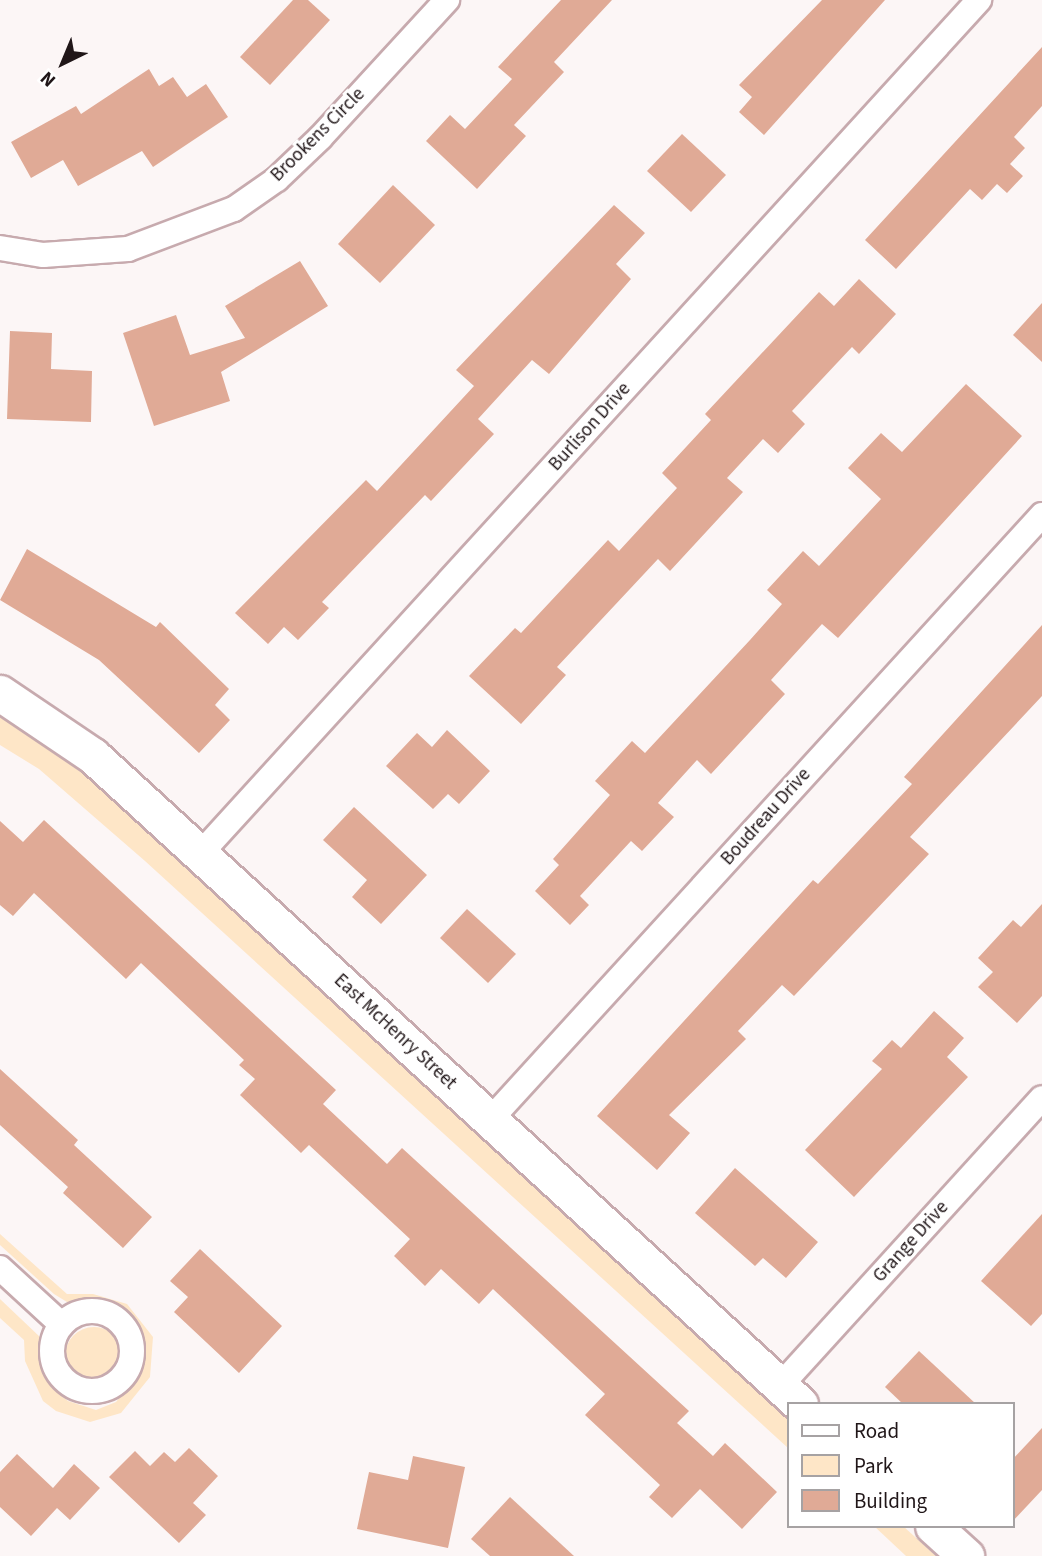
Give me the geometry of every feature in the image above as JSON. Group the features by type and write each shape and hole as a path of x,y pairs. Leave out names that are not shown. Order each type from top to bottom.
{"street":[{"name":"Brookens Circle","path":"0,248 43,255 128,249 234,209 277,179 320,138 447,0"},
{"name":"Burlison Drive","path":"201,853 979,0"},
{"name":"Boudreau Drive","path":"490,1120 1042,515"},
{"name":"East McHenry Street","path":"0,693 93,757 201,853 790,1395"},
{"name":"Grange Drive","path":"790,1395 1042,1098"},
{"path":"0,1268 61,1324"},
{"path":"935,1528 966,1556"}],"green space":[{"path":"0,715 27,727 101,789 786,1418 786,1446 145,861 39,769 0,745"},
{"path":"0,1234 67,1294 93,1294 127,1304 153,1337 150,1377 121,1413 90,1422 56,1411 43,1401 25,1361 24,1340 0,1318 0,1299 40,1337 51,1387 68,1401 96,1410 116,1402 141,1370 146,1349 140,1330 102,1301 67,1302 54,1294 0,1245"},
{"path":"88,1327 100,1327 115,1335 123,1350 123,1362 115,1377 100,1385 88,1385 73,1377 65,1362 65,1350 73,1335"},
{"path":"876,1528 905,1528 936,1556 906,1556"}],"building":[{"path":"293,0 308,0 330,20 270,85 240,57"},
{"path":"561,0 612,0 554,62 564,72 514,125 526,136 477,189 426,141 450,115 465,129 512,79 498,67"},
{"path":"822,0 885,0 764,135 739,112 752,97 739,85"},
{"path":"1042,47 1042,106 1014,137 1025,148 1010,164 1023,176 1007,193 997,184 982,200 970,189 896,269 865,240"},
{"path":"149,69 159,86 173,77 187,97 206,84 228,117 153,167 142,151 78,186 63,160 31,178 11,142 76,106 81,114"},
{"path":"682,134 726,175 691,212 647,171"},
{"path":"393,185 435,225 380,283 338,244"},
{"path":"614,205 645,233 616,264 631,279 549,374 532,360 478,419 494,434 431,501 425,495 322,602 329,608 298,640 284,627 268,644 235,613 366,480 377,491 474,386 456,370"},
{"path":"300,261 328,306 221,372 230,401 154,426 123,333 176,315 190,355 245,338 225,306"},
{"path":"859,279 896,314 859,354 852,347 792,411 805,424 778,453 763,439 727,478 743,492 670,571 658,559 557,667 566,675 521,724 469,676 515,628 521,633 608,540 619,551 677,488 662,473 711,420 705,414 819,292 834,306"},
{"path":"1042,303 1042,362 1013,335"},
{"path":"10,331 52,333 51,369 92,371 91,422 7,419"},
{"path":"966,384 1022,436 838,638 822,624 771,680 785,694 711,774 697,760 658,803 674,817 642,851 631,841 580,896 589,905 570,925 535,891 559,865 553,859 610,795 595,781 632,741 645,753 750,640 782,604 767,590 803,551 819,566 881,499 848,468 881,433 902,452"},
{"path":"27,549 156,627 160,622 229,689 215,705 230,720 199,753 99,660 0,600"},
{"path":"1042,625 1042,696 910,837 929,854 794,996 782,985 738,1031 746,1039 669,1115 690,1133 657,1170 597,1116 813,880 818,884 912,784 904,777"},
{"path":"447,730 490,771 459,804 448,794 433,809 386,766 417,733 432,747"},
{"path":"354,807 427,875 381,924 352,897 367,880 323,840"},
{"path":"44,820 336,1090 323,1104 387,1164 402,1148 689,1411 677,1423 713,1456 725,1443 777,1492 742,1529 700,1489 672,1518 649,1497 660,1485 585,1415 605,1394 493,1289 479,1304 441,1269 425,1286 394,1256 410,1239 309,1145 301,1153 240,1095 255,1079 239,1065 244,1060 141,963 126,979 34,893 13,916 0,905 0,821 23,842"},
{"path":"1042,904 1042,996 1017,1023 978,987 993,972 978,958 1013,920 1021,927"},
{"path":"467,909 516,954 488,983 440,938"},
{"path":"934,1011 964,1038 947,1057 968,1077 854,1197 805,1150 882,1069 872,1061 892,1040 901,1048"},
{"path":"0,1069 78,1140 74,1145 152,1217 123,1248 63,1193 68,1187 0,1125"},
{"path":"735,1168 818,1242 786,1278 763,1258 755,1266 695,1213"},
{"path":"1042,1214 1042,1314 1031,1326 981,1281"},
{"path":"200,1249 282,1326 239,1373 174,1312 188,1297 170,1281"},
{"path":"919,1351 974,1402 901,1402 885,1387"},
{"path":"1042,1428 1042,1490 1014,1520 1014,1458"},
{"path":"189,1448 218,1476 193,1503 206,1515 179,1543 109,1477 135,1451 150,1466 164,1452 175,1462"},
{"path":"17,1454 53,1488 74,1464 100,1488 70,1520 57,1508 31,1536 0,1507 0,1472"},
{"path":"413,1456 465,1467 448,1548 357,1529 369,1472 408,1480"},
{"path":"510,1497 574,1556 490,1556 471,1539"}]}
